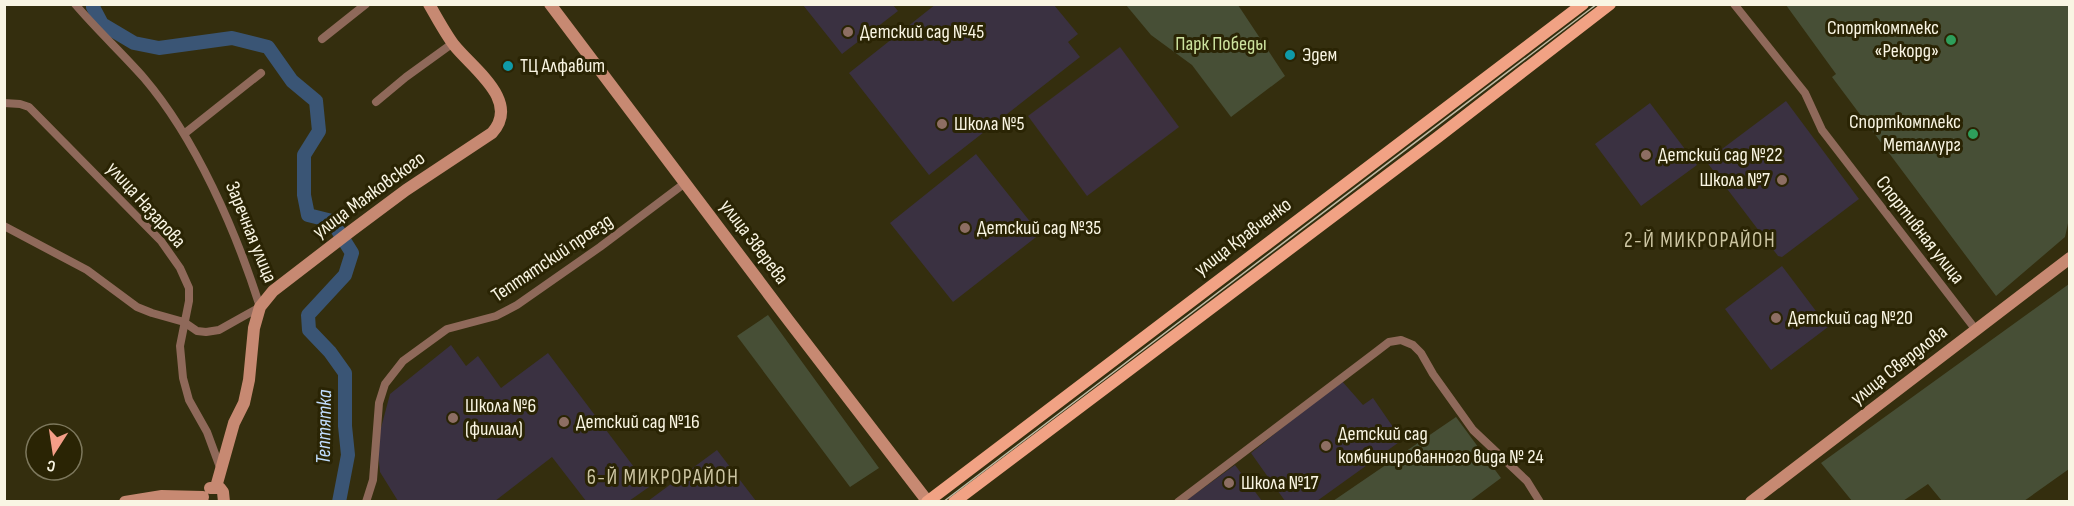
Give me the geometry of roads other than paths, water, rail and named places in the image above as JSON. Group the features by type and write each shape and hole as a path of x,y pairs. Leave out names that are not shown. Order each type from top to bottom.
{"main road":[{"path":"429,4 453,43"},
{"name":"улица Зверева","path":"550,4 928,501"},
{"name":"улица Кравченко","path":"928,501 1583,4"},
{"name":"улица Кравченко","path":"954,501 1610,4"},
{"name":"улица Маяковского","path":"260,307 273,291 351,231 406,190 492,134 499,126 502,119 501,106 496,92 453,43"},
{"name":"улица Свердлова","path":"1751,501 2070,258"},
{"name":"Заречная улица","path":"216,487 234,423 244,404 249,380 254,328 260,307"},
{"path":"125,501 162,496 203,499 206,490 216,487 224,492 224,501"}],"street":[{"name":"Заречная улица","path":"75,4 143,78 184,134 207,173 253,283 260,307"},
{"path":"322,39 366,4"},
{"name":"Спортивная улица","path":"1734,4 1805,93 1822,130 1976,330"},
{"path":"376,102 453,43"},
{"path":"184,134 261,73"},
{"path":"1483,80 1494,93"},
{"name":"улица Назарова","path":"4,103 30,107 161,241 180,268 189,288 180,346 183,378 189,399 207,432 221,471"},
{"name":"Тептятский проезд","path":"366,501 373,480 379,403 385,384 402,361 447,329 496,316 517,305 600,248 685,183"},
{"path":"4,226 87,270 137,307 184,322 197,331 212,331 235,322 260,307"},
{"path":"1243,262 1253,275"},
{"path":"1203,292 1213,306"},
{"path":"1162,324 1172,336"},
{"path":"1178,501 1376,351 1389,342 1401,340 1413,345 1421,353 1432,375 1473,430 1527,481 1540,501"},
{"path":"1120,356 1129,368"},
{"path":"1079,387 1088,399"},
{"path":"1051,408 1060,420"},
{"path":"1004,444 1013,456"}],"waterway":[{"name":"Тептятка","path":"94,4 93,7 102,24 134,43 159,48 232,38 268,47 292,81 316,101 319,131 304,155 304,195 308,215 332,221 352,253 345,275 308,315 309,330 330,352 345,373 345,426 348,455 339,502"}],"tram line":[{"path":"943,502 1597,4"}],"place":[{"name":"Детский сад №45","path":"848,32"},
{"name":"Спорткомплекс «Рекорд»","path":"1951,40"},
{"name":"Эдем","path":"1290,55"},
{"name":"ТЦ Алфавит","path":"508,66"},
{"name":"Школа №5","path":"942,124"},
{"name":"Спорткомплекс Металлург","path":"1973,134"},
{"name":"Детский сад №22","path":"1646,155"},
{"name":"Школа №7","path":"1782,180"},
{"name":"Детский сад №35","path":"965,228"},
{"name":"Детский сад №20","path":"1776,318"},
{"name":"Школа №6 (филиал)","path":"453,418"},
{"name":"Детский сад №16","path":"564,422"},
{"name":"Детский сад комбинированного вида № 24","path":"1326,446"},
{"name":"Школа №17","path":"1229,483"}],"district":[{"name":"2-Й МИКРОРАЙОН","path":"1700,240"},
{"name":"6-Й МИКРОРАЙОН","path":"663,477"}],"park label":[{"name":"Парк Победы","path":"1221,44"}]}
